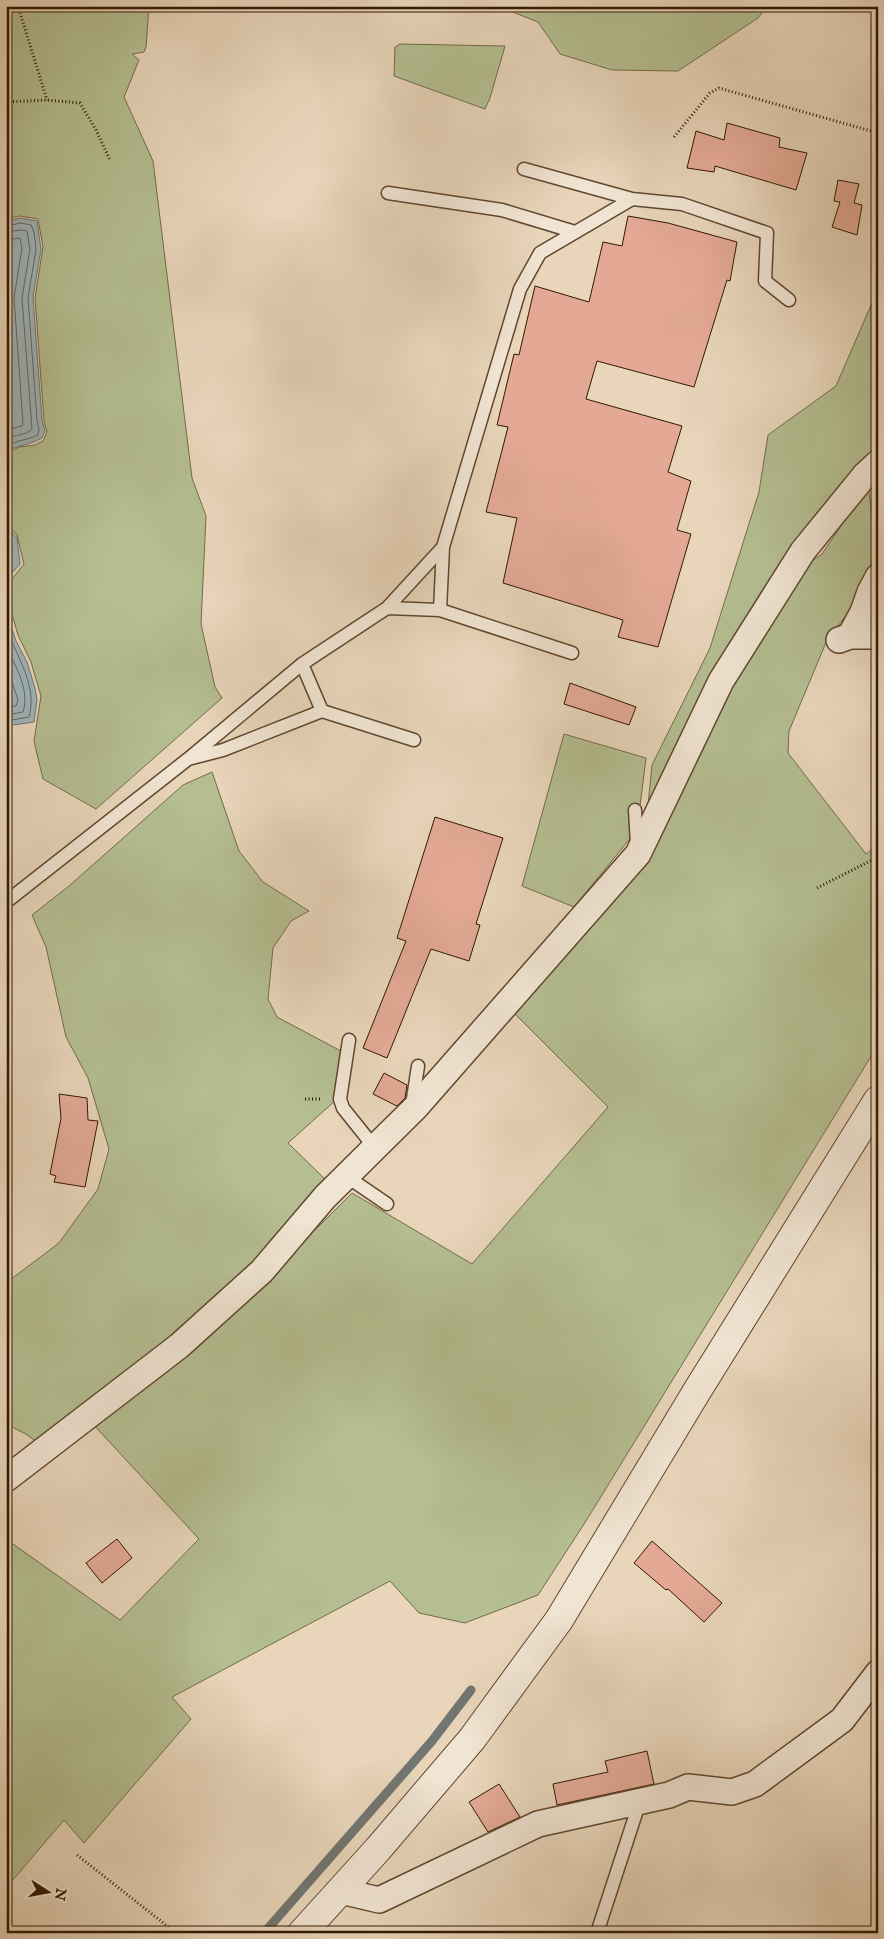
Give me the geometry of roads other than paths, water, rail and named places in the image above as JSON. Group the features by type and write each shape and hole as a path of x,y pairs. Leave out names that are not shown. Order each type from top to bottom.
{"street":[{"path":"6,1479 179,1346 262,1271 326,1197 411,1112 638,854 722,681 803,551 865,475 877,469"},
{"path":"878,578 870,592 863,612 843,638 878,636"},
{"path":"302,1933 472,1739 559,1620 697,1391 878,1100"},
{"path":"340,1890 379,1900 538,1824 669,1795 688,1787 732,1792 755,1784 842,1720 878,1673"}],"lane":[{"path":"524,169 632,199 682,204 767,234 766,281 788,300"},
{"path":"388,192 502,210 575,232"},
{"path":"440,610 442,547 520,290 540,253 632,199"},
{"path":"6,902 188,759 302,664 387,608 442,547"},
{"path":"387,608 440,610 572,653"},
{"path":"302,664 322,711"},
{"path":"188,759 223,750 322,711 414,740"},
{"path":"635,810 638,854"},
{"path":"349,1040 340,1099 343,1108 375,1148"},
{"path":"411,1112 418,1066"},
{"path":"346,1176 387,1204"},
{"path":"597,1933 640,1801"}],"water":[{"path":"21,218 37,221 41,249 33,297 42,420 45,431 42,438 6,451 6,221"},
{"path":"6,525 17,538 20,564 6,580"},
{"path":"6,611 16,641 27,662 37,700 34,722 6,726"}],"waterway":[{"path":"264,1933 432,1741 471,1690"}]}
